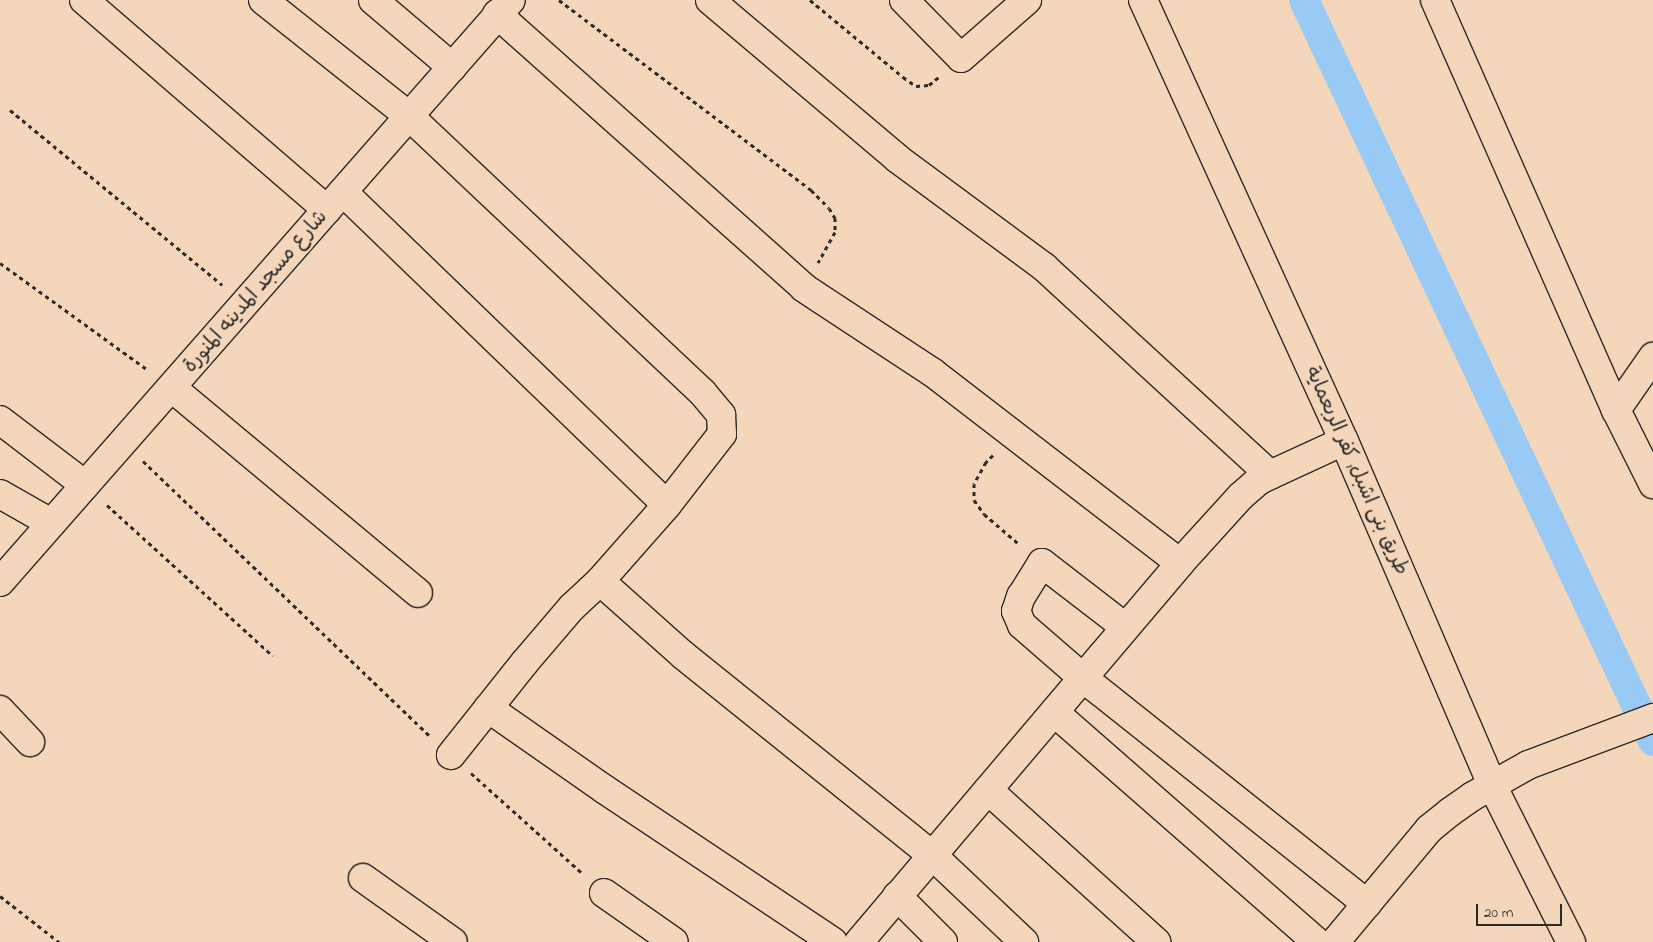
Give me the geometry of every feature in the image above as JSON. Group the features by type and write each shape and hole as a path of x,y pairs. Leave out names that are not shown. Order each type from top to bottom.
{"street":[{"path":"84,0 335,201 667,505"},
{"path":"263,0 410,116 702,392 721,414 722,434 667,505 600,581 572,607 451,755"},
{"path":"373,0 452,67"},
{"path":"710,0 898,159 1044,267 1270,475"},
{"path":"904,0 961,58 1027,0"},
{"name":"طريق بنى اشبل, كفر الربعماية","path":"1143,0 1344,440 1492,785 1571,942"},
{"path":"1435,0 1616,410 1653,484"},
{"path":"504,7 804,288 932,372 1180,563"},
{"name":"شارع مسجد المدينه المنورة","path":"0,582 246,305 504,7"},
{"path":"1616,410 1653,357"},
{"path":"172,388 418,593"},
{"path":"0,420 85,485"},
{"path":"859,942 1125,627 1241,496 1258,481 1344,440"},
{"path":"0,494 51,523"},
{"path":"1125,627 1042,563 1021,596 1016,611 1022,624 1083,678 1367,904"},
{"path":"600,581 683,655 932,856 1024,942"},
{"path":"488,708 604,789 833,942"},
{"path":"0,710 30,742"},
{"path":"1054,712 1316,942"},
{"path":"1335,942 1429,830 1450,812 1528,765 1653,718"},
{"path":"988,790 1156,942"},
{"path":"363,878 453,942"},
{"path":"604,893 674,942"},
{"path":"897,896 943,942"}],"path":[{"path":"559,0 811,190 829,208 835,218 835,232 804,288"},
{"path":"810,0 902,78 916,86 929,85 961,58"},
{"path":"10,110 246,305"},
{"path":"0,263 172,388"},
{"path":"1014,436 986,462 974,484 974,500 984,514 1042,563"},
{"path":"123,443 451,755 604,893"},
{"path":"85,485 273,656"},
{"path":"0,896 58,942"}],"waterway":[{"path":"1304,0 1653,741"}]}
